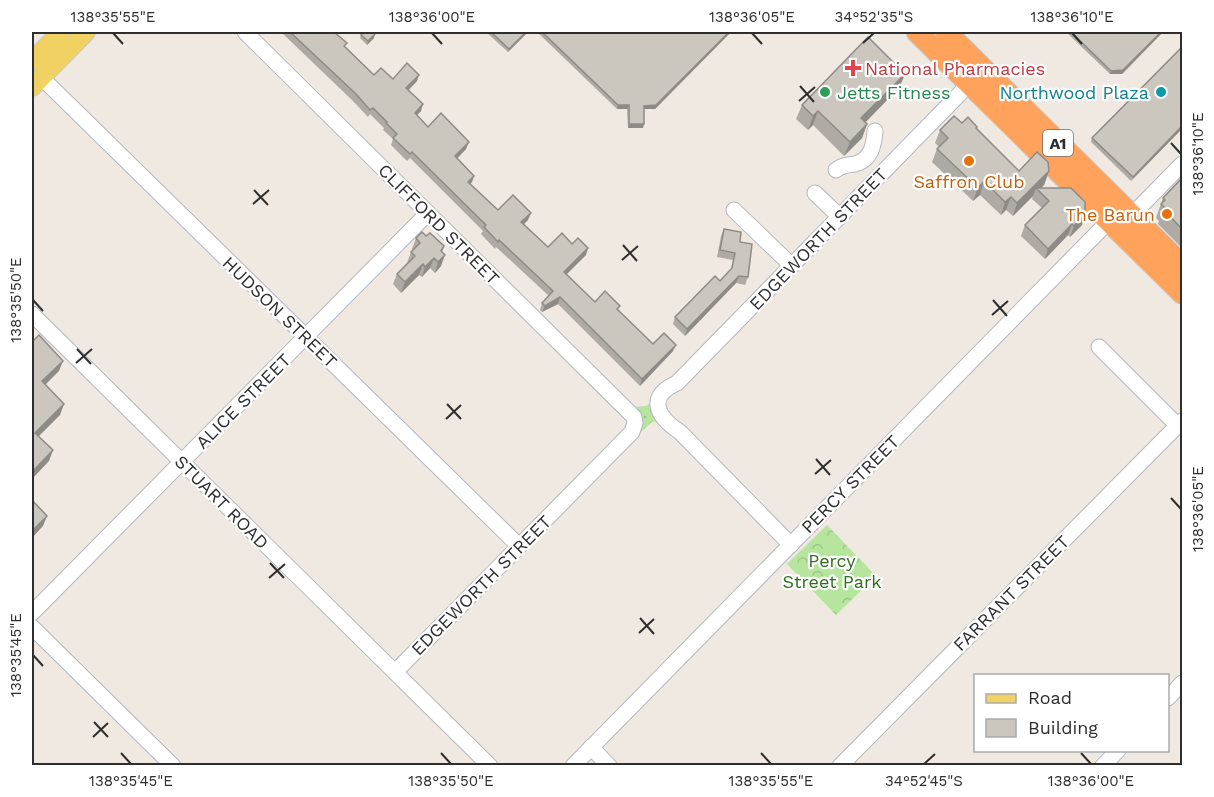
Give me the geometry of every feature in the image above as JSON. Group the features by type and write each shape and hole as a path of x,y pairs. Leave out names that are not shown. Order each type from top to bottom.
{"highway":[{"name":"A1","path":"917,32 977,76 1112,196 1182,266"},
{"name":"A1","path":"946,32 977,76 1110,221 1182,293"}],"main road":[{"path":"32,61 61,32"},
{"path":"36,82 86,32"}],"street":[{"name":"CLIFFORD STREET","path":"245,32 634,417"},
{"name":"EDGEWORTH STREET","path":"791,545 680,432 663,419 658,410 659,398 670,386 677,383 977,76"},
{"name":"HUDSON STREET","path":"36,82 306,337 519,546"},
{"path":"836,170 842,166 859,163 873,150 875,131"},
{"path":"1132,243 1132,215 1182,164"},
{"path":"815,193 840,217"},
{"path":"1110,221 1112,196"},
{"path":"734,210 792,266"},
{"name":"ALICE STREET","path":"32,614 428,213"},
{"name":"PERCY STREET","path":"573,765 1110,221"},
{"name":"STUART ROAD","path":"32,315 490,765"},
{"path":"1099,347 1180,423"},
{"name":"EDGEWORTH STREET","path":"395,672 632,432 634,417"},
{"name":"FARRANT STREET","path":"840,765 1180,423"},
{"path":"32,627 173,765"},
{"path":"1169,696 1182,683"},
{"path":"591,747 609,765"},
{"path":"1103,765 1116,752"}],"green space":[{"path":"654,401 658,421 652,422 641,432 641,417 635,407 646,406"},
{"name":"Percy Street Park","path":"827,525 876,576 836,615 787,564"}],"building":[{"path":"290,32 334,32 347,43 344,46 374,75 381,68 393,79 407,63 419,75 406,88 423,104 415,113 428,127 441,113 469,142 455,156 474,176 468,182 498,210 513,195 531,213 521,222 548,247 562,233 572,244 578,238 588,248 564,272 595,302 605,291 620,306 617,309 653,344 664,333 676,345 642,379 560,297 545,306 542,303 553,291 499,240 498,242 484,227 486,225 412,152 410,154 393,138 397,134 373,108 370,110"},
{"path":"364,32 375,34 368,41 361,35"},
{"path":"491,32 526,32 509,49"},
{"path":"542,32 729,32 656,105 644,106 644,124 629,124 629,105 618,105"},
{"path":"1071,32 1161,32 1123,70 1111,71"},
{"path":"868,37 905,74 861,118 867,124 850,142 818,111 813,116 802,105"},
{"name":"Northwood Plaza","path":"1181,48 1182,126 1133,177 1092,138"},
{"path":"954,116 962,123 968,117 1019,171 1037,152 1048,162 1049,171 1017,203 1011,197 1005,202 984,181 978,188 937,149 948,138 940,130"},
{"path":"1182,178 1182,229 1161,204 1165,200 1163,198"},
{"path":"1036,188 1071,188 1085,202 1085,214 1048,249 1025,225 1049,201"},
{"path":"724,229 741,232 740,242 752,244 748,277 739,276 687,329 675,317 715,276 720,281 732,268 735,253 720,250"},
{"path":"422,232 426,236 430,233 444,246 441,251 445,255 438,262 434,258 425,267 423,264 405,282 397,274 415,256 411,252 420,243 416,238"},
{"path":"39,335 63,361 42,381 64,404 35,433 53,450 32,472 32,338 34,340"},
{"path":"32,500 47,516 32,531"}],"place":[{"name":"National Pharmacies","path":"853,68"},
{"name":"Jetts Fitness","path":"825,92"},
{"name":"Northwood Plaza","path":"1161,92"},
{"name":"Saffron Club","path":"969,161"},
{"name":"The Barun","path":"1167,214"}]}
